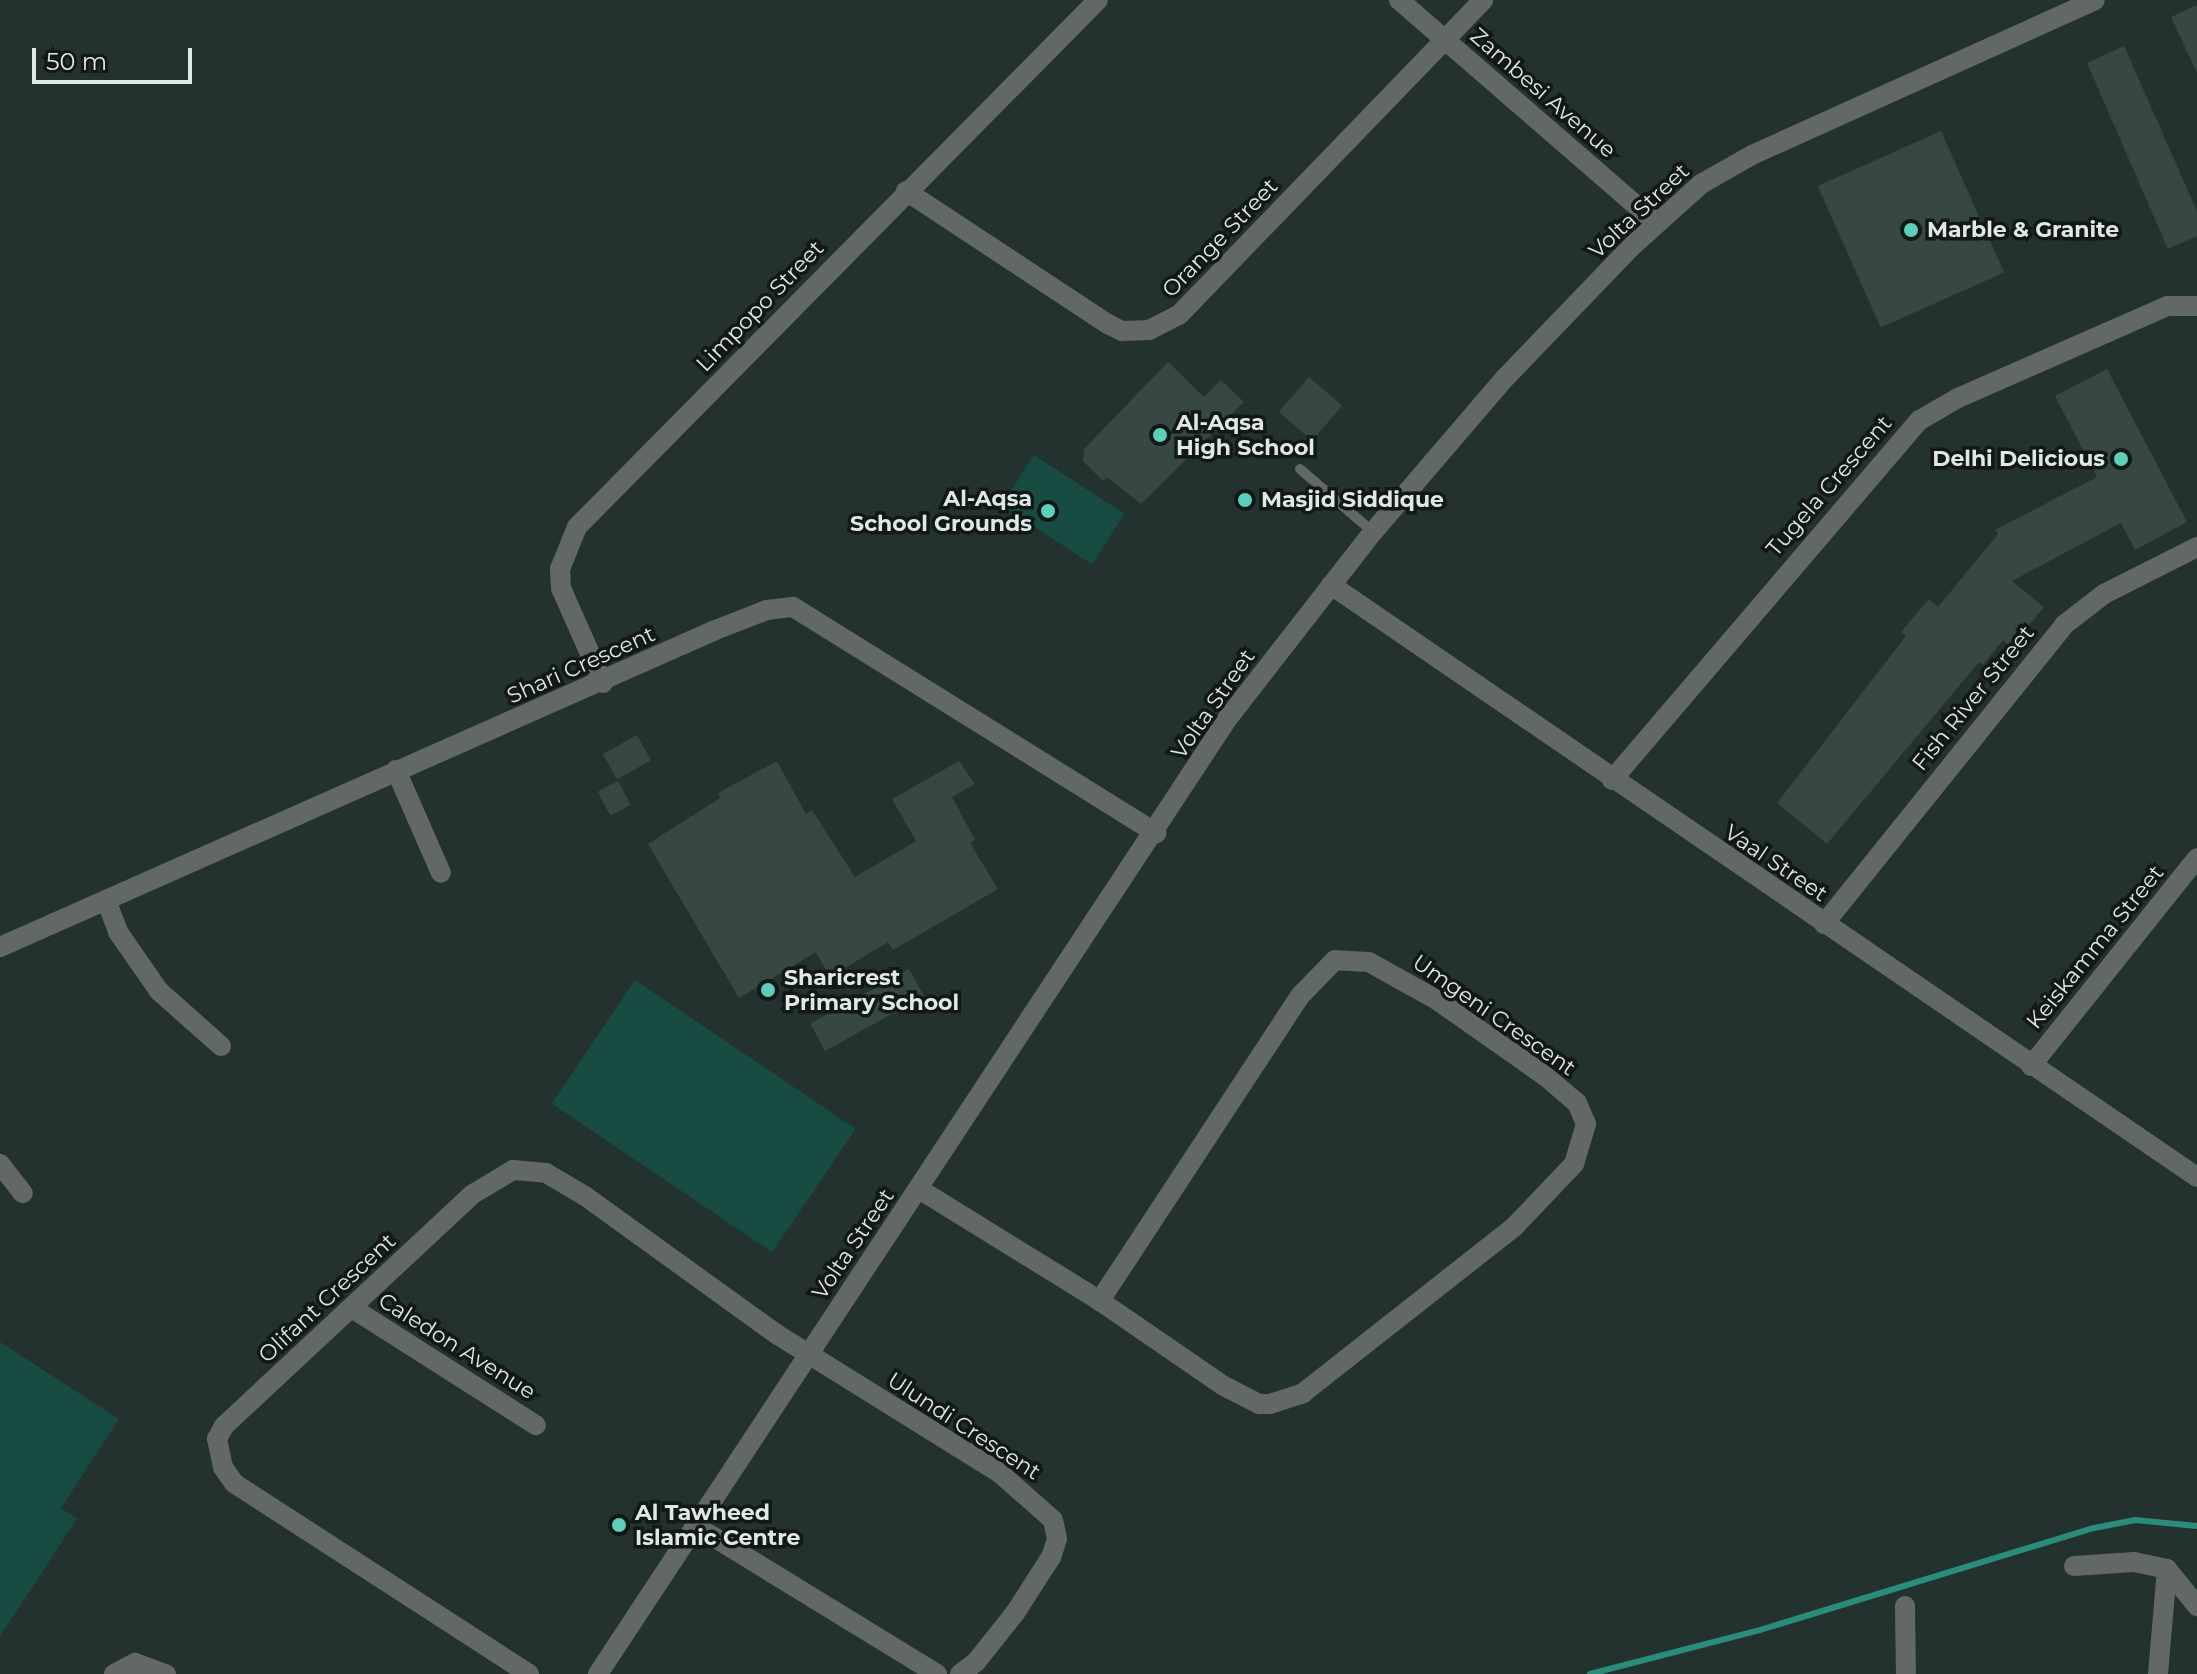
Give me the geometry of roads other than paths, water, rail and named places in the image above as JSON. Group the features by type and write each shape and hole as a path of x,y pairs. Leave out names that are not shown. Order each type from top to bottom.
{"street":[{"name":"Limpopo Street","path":"603,683 561,588 560,569 577,527 1098,0"},
{"name":"Zambesi Avenue","path":"1399,0 1656,223"},
{"name":"Orange Street","path":"906,191 1106,323 1122,331 1149,330 1179,315 1483,0"},
{"name":"Volta Street","path":"598,1674 1156,833 1228,718 1373,532 1506,377 1656,223 1701,184 1752,155 2095,0"},
{"name":"Tugela Crescent","path":"1612,780 1920,420 1958,398 2168,306 2197,306"},
{"name":"Fish River Street","path":"1824,924 2064,625 2104,594 2197,547"},
{"name":"Vaal Street","path":"1331,585 1612,780 2197,1177"},
{"name":"Shari Crescent","path":"0,947 396,770 603,683 727,625 793,607 1156,833"},
{"path":"396,770 441,873"},
{"name":"Keiskamma Street","path":"2031,1066 2197,858"},
{"path":"106,900 118,932 159,991 221,1046"},
{"name":"Umgeni Crescent","path":"919,1189 1100,1301 1239,1396 1259,1404 1291,1399 1515,1226 1574,1164 1586,1124 1577,1103 1545,1076 1437,1000 1369,962 1335,960 1300,996 1100,1301"},
{"path":"0,1164 23,1193"},
{"name":"Olifant Crescent","path":"529,1674 234,1483 223,1467 217,1439 224,1426 473,1194 501,1175 524,1170 546,1173 585,1196 809,1354"},
{"name":"Caledon Avenue","path":"352,1308 536,1425"},
{"name":"Ulundi Crescent","path":"809,1354 1001,1474 1053,1520 1057,1539 1051,1557 1015,1613 976,1662 960,1674"},
{"path":"694,1525 937,1674"},
{"path":"2074,1566 2134,1562 2167,1569 2197,1606"},
{"path":"2158,1674 2167,1569"},
{"path":"1905,1606 1906,1674"},
{"path":"114,1674 135,1663 166,1674"}],"lane":[{"path":"1300,469 1373,532"}],"waterway":[{"path":"1590,1674 1760,1630 2094,1528 2135,1520 2197,1526"}],"place":[{"name":"Marble & Granite","path":"1911,230"},
{"name":"Al-Aqsa High School","path":"1160,435"},
{"name":"Delhi Delicious","path":"2121,459"},
{"name":"Masjid Siddique","path":"1245,500"},
{"name":"Al-Aqsa School Grounds","path":"1048,511"},
{"name":"Sharicrest Primary School","path":"768,990"},
{"name":"Al Tawheed Islamic Centre","path":"619,1525"}]}
